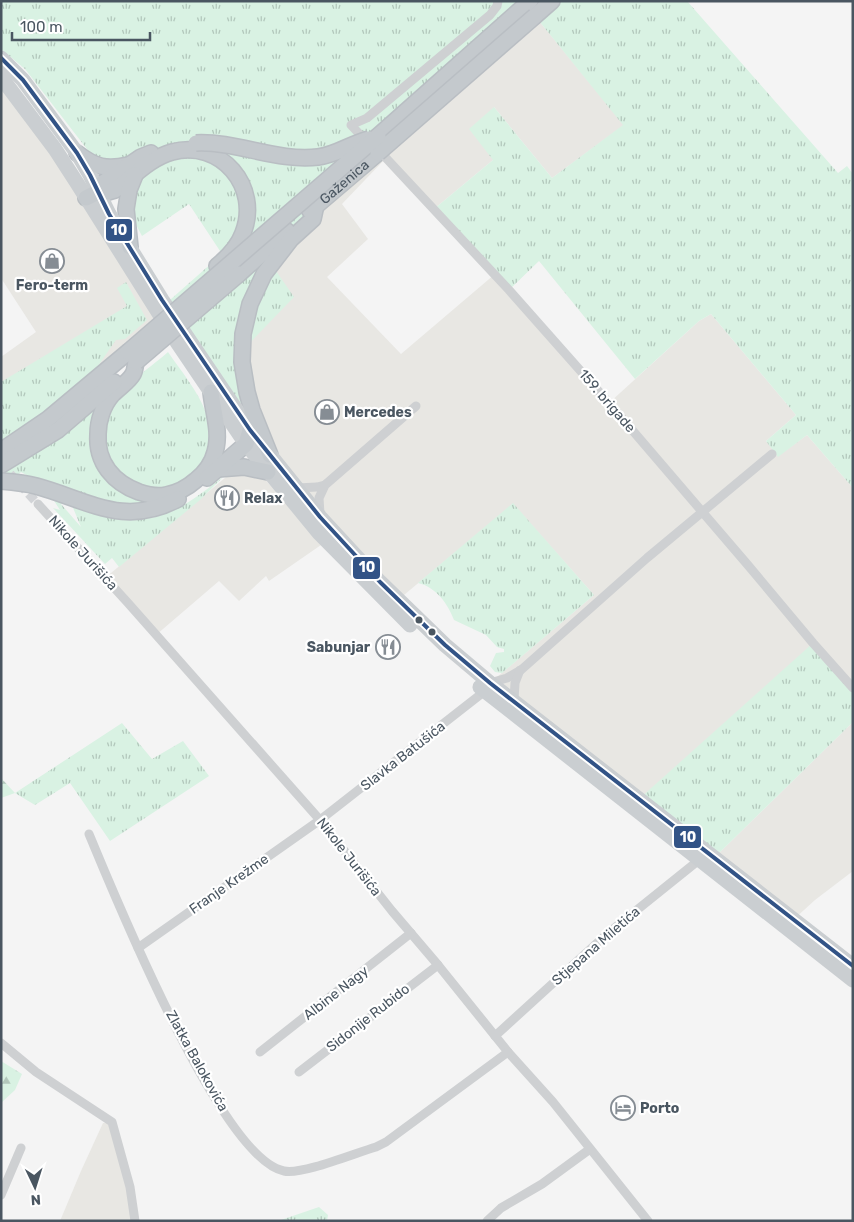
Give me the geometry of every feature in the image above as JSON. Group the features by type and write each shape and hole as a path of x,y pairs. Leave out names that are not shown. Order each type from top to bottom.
{"highway":[{"name":"Gaženica","path":"132,357 193,296 530,1"},
{"name":"Gaženica","path":"132,357 316,205 552,1"},
{"path":"92,195 115,190 152,152 174,145 196,146 218,142 289,157 305,158 320,157 378,136"},
{"path":"193,296 197,285 239,243 248,215 243,187 236,174 226,162 196,146"},
{"path":"76,153 92,164 101,167 133,170"},
{"path":"130,247 126,209 133,170"},
{"path":"270,455 247,392 242,334 250,304 264,274 291,239 313,219 316,205"},
{"path":"132,357 133,374 111,396 105,406 99,422 98,444 104,465 111,476 134,490 148,495 164,496 180,492 205,473 216,451 218,434 211,392"},
{"path":"1,451 132,357"},
{"path":"1,465 58,430 132,357"},
{"path":"1,481 37,486 88,504 112,510 135,512 179,499 218,469 248,437"},
{"path":"218,469 244,467 268,472"}],"main road":[{"path":"1,58 23,80 76,153 92,195 177,342 211,392 248,437 270,455 320,517 380,582 488,687 514,700 562,740 853,966"},
{"path":"1,77 55,149 109,214 268,472 319,533 383,600 438,653 488,687 700,860 853,980"}],"street":[{"name":"159. brigade","path":"498,1 497,6 490,15 367,118 351,125 359,135 386,158 495,274 609,403 812,643 853,688"},
{"path":"297,488 317,488 325,485 416,406"},
{"name":"Slavka Batušića","path":"320,820 488,687 520,670 647,558 772,454"},
{"path":"320,517 319,498 325,485"},
{"name":"Nikole Jurišića","path":"38,504 320,820 508,1052 553,1102 648,1221"},
{"path":"514,700 515,684 520,670"},
{"name":"Franje Krežme","path":"138,948 320,820"},
{"name":"Zlatka Balokovića","path":"89,834 138,948 181,1039 217,1101 252,1150 270,1165 283,1171 297,1172 376,1147 386,1142 508,1052"},
{"name":"Stjepana Miletića","path":"495,1036 607,934 700,860"},
{"name":"Albine Nagy","path":"260,1052 411,934"},
{"name":"Sidonije Rubido","path":"299,1072 438,964"},
{"path":"1,1043 36,1072 112,1122 130,1187 134,1221"},
{"path":"1,1195 21,1148"},
{"path":"487,1221 501,1208 542,1184 590,1149"}],"shaded area":[{"path":"535,16 624,125 552,178 494,107 493,160 434,209 386,158 342,204 368,239 327,277 401,354 495,274 609,403 699,321 711,314 796,415 766,441 778,456 807,435 853,488 853,688 639,799 490,683 594,595 513,504 398,600 242,418 244,374 242,362 270,265 263,252"},
{"path":"1,69 30,103 172,322 1,457 1,357 36,332 1,278"},
{"path":"244,467 263,477 321,545 269,581 266,576 239,601 219,581 156,635 105,578 226,477"},
{"path":"853,722 853,871 815,900 793,920 715,857"},
{"path":"112,1122 135,1221 60,1221 103,1123"}],"green space":[{"path":"1,1 522,1 535,16 263,252 294,297 242,351 244,374 242,418 162,307 222,254 189,204 142,236 102,160 90,153 25,69 1,49"},
{"path":"553,1 687,1 838,173 847,166 853,174 853,488 807,435 778,457 766,441 796,415 711,314 699,321 635,379 539,261 509,290 434,209 493,160 469,129 494,107 552,178 623,125 535,16"},
{"path":"126,282 147,320 125,339 116,340 91,375 82,384 36,419 1,441 1,382 127,306 117,288"},
{"path":"168,352 189,381 203,405 208,418 209,435 205,457 195,473 180,483 161,488 144,486 128,478 116,466 107,451 104,435 106,417 115,400 133,381"},
{"path":"98,405 105,472 166,499 132,506 116,505 30,477 21,472 18,475 1,476 1,472 51,442"},
{"path":"225,475 200,500 119,567 112,558 105,564 53,508 60,510 51,496 65,501 61,504 81,527 71,503 121,517 142,519 155,517 168,513 192,500"},
{"path":"513,503 594,595 502,673 495,672 490,666 496,653 504,652 504,649 497,647 486,635 454,620 441,597 430,588 418,583"},
{"path":"813,643 853,688 853,722 715,857 639,799"},
{"path":"122,723 152,759 183,741 209,776 110,841 70,783 35,805 15,793"},
{"path":"1,778 15,793 1,798"},
{"path":"1,1061 22,1074 15,1090 1,1103"},
{"path":"319,1207 328,1215 327,1221 278,1221"}],"tunnel":[{"path":"1,464 38,504"}],"transit line":[{"name":"10","path":"1,58 23,80 77,153 109,214 162,300 250,430 320,517 380,582 445,645 490,683 853,966"}],"place":[{"name":"Fero-term","path":"52,261"},
{"name":"Mercedes","path":"327,412"},
{"name":"Relax","path":"227,498"},
{"name":"Sabunjar","path":"388,647"},
{"name":"Porto","path":"623,1108"}]}
